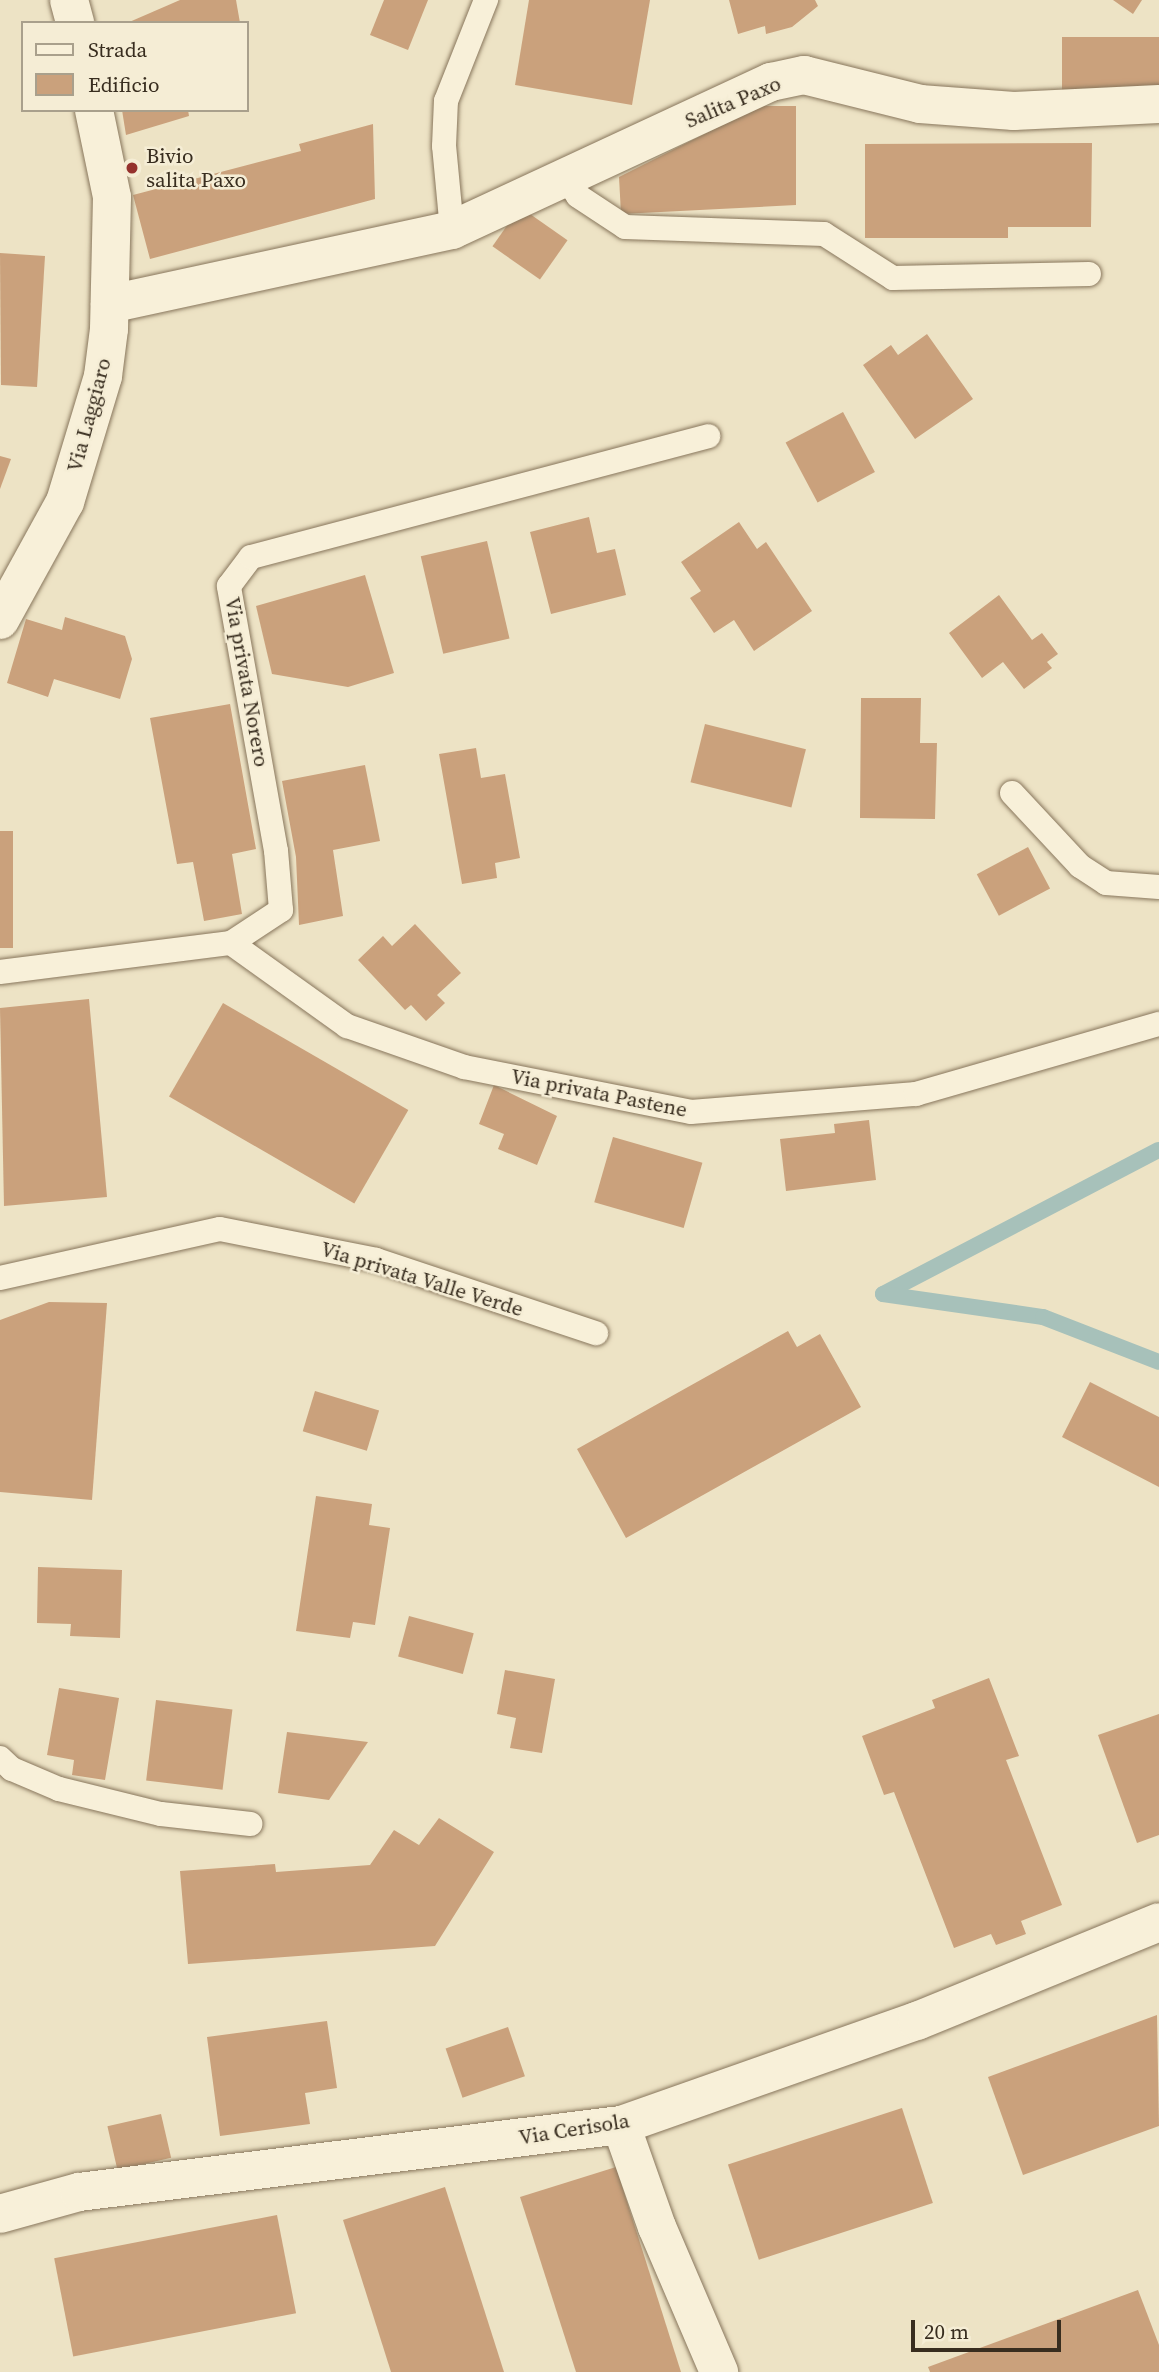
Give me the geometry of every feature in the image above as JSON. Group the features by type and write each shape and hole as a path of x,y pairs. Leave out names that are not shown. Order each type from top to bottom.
{"street":[{"path":"69,0 74,21"},
{"name":"Salita Paxo","path":"110,304 452,230 567,180 771,82 804,75 920,104 1014,111 1159,104"},
{"name":"Via Laggiaro","path":"0,620 65,502 103,376 110,304 112,198 94,112"},
{"name":"Via Cerisola","path":"0,2214 79,2192 621,2125 917,2021 1159,1922"},
{"path":"621,2125 657,2227 719,2372"}],"lane":[{"path":"452,230 444,146 446,101 486,0"},
{"path":"567,180 578,196 625,227 824,233 893,278 1089,274"},
{"name":"Via privata Norero","path":"0,972 231,943 281,909 276,851 229,586 251,557 708,436"},
{"path":"1012,793 1080,866 1106,883 1159,887"},
{"name":"Via privata Pastene","path":"231,943 347,1026 464,1067 691,1112 916,1094 1159,1024"},
{"name":"Via privata Valle Verde","path":"0,1278 220,1229 376,1260 596,1333"},
{"path":"0,1758 12,1769 59,1789 161,1814 250,1824"}],"building":[{"path":"180,0 236,0 240,21 132,21"},
{"path":"384,0 428,0 408,50 370,35"},
{"path":"529,0 650,0 632,105 515,85"},
{"path":"729,0 815,0 818,6 792,27 766,34 765,26 738,34"},
{"path":"1113,0 1142,0 1133,14"},
{"path":"1062,37 1159,37 1159,91 1062,91"},
{"path":"760,106 796,106 796,205 621,214 619,177"},
{"path":"122,112 188,112 189,116 126,135"},
{"path":"373,124 375,199 150,259 133,195 301,151 299,144"},
{"path":"1092,143 1091,227 1008,227 1008,238 865,238 865,144"},
{"path":"520,207 568,240 540,280 492,246"},
{"path":"0,253 45,256 37,387 1,385"},
{"path":"927,334 973,399 915,439 863,365 891,345 898,355"},
{"path":"843,412 875,472 818,503 786,443"},
{"path":"0,456 11,459 0,489"},
{"path":"589,517 597,553 615,549 626,595 551,614 530,532"},
{"path":"739,522 757,549 766,542 812,611 754,651 734,620 714,633 690,598 701,591 681,562"},
{"path":"487,541 509,638 443,654 421,556"},
{"path":"365,575 394,673 348,687 272,674 256,606"},
{"path":"999,595 1032,640 1042,633 1058,654 1047,662 1052,668 1024,689 1003,662 982,678 949,633"},
{"path":"65,617 125,636 132,659 120,699 54,679 48,697 7,683 26,619 62,630"},
{"path":"861,698 921,698 920,743 937,743 935,819 860,818"},
{"path":"230,704 256,849 232,854 242,914 204,921 193,862 177,864 150,718"},
{"path":"705,724 806,749 791,807 690,782"},
{"path":"476,748 481,778 505,774 520,858 495,863 497,878 462,884 439,754"},
{"path":"365,765 380,841 333,850 343,916 299,925 296,857 282,781"},
{"path":"0,831 13,831 13,948 0,948"},
{"path":"1028,847 1050,888 999,916 977,874"},
{"path":"415,924 461,973 437,995 445,1003 426,1021 411,1005 405,1010 358,960 383,936 392,946"},
{"path":"89,999 107,1197 4,1206 0,1008"},
{"path":"223,1003 408,1110 354,1204 169,1097"},
{"path":"494,1085 557,1116 537,1165 498,1149 504,1134 479,1124"},
{"path":"869,1120 876,1180 786,1191 780,1139 835,1133 834,1124"},
{"path":"613,1137 702,1163 684,1228 594,1202"},
{"path":"49,1302 107,1303 92,1500 0,1492 0,1320"},
{"path":"788,1331 797,1347 820,1334 861,1407 626,1538 577,1449"},
{"path":"1090,1382 1159,1417 1159,1487 1062,1437"},
{"path":"315,1391 379,1411 367,1451 303,1431"},
{"path":"316,1496 372,1504 369,1525 390,1528 375,1625 353,1622 350,1638 296,1631"},
{"path":"38,1567 122,1570 120,1638 70,1636 71,1624 37,1623"},
{"path":"409,1616 474,1633 463,1674 398,1657"},
{"path":"505,1670 555,1679 542,1753 510,1748 516,1718 497,1714"},
{"path":"989,1678 1019,1756 1006,1760 1062,1905 1021,1921 1026,1934 996,1945 991,1934 954,1948 894,1792 884,1795 862,1736 935,1708 932,1700"},
{"path":"59,1688 119,1698 105,1780 72,1775 74,1760 47,1755"},
{"path":"156,1700 232,1709 223,1790 146,1780"},
{"path":"1159,1714 1159,1835 1137,1843 1098,1735"},
{"path":"287,1732 368,1742 329,1800 278,1793"},
{"path":"439,1818 494,1852 435,1946 188,1964 180,1871 275,1864 276,1872 370,1865 394,1830 419,1845"},
{"path":"1157,2015 1159,2126 1023,2175 988,2077"},
{"path":"327,2021 337,2088 305,2093 310,2124 220,2136 207,2037"},
{"path":"508,2027 525,2076 463,2098 446,2048"},
{"path":"902,2108 933,2203 759,2260 728,2165"},
{"path":"161,2114 171,2158 118,2170 107,2126"},
{"path":"616,2167 681,2372 576,2372 520,2197"},
{"path":"445,2187 504,2372 391,2372 343,2220"},
{"path":"277,2215 296,2313 73,2356 54,2258"},
{"path":"1138,2290 1159,2345 1159,2372 930,2372 928,2367"}],"waterway":[{"path":"883,1294 1159,1150"},
{"path":"883,1294 1043,1317 1159,1362"}],"place":[{"name":"Bivio salita Paxo","path":"132,168"}]}
